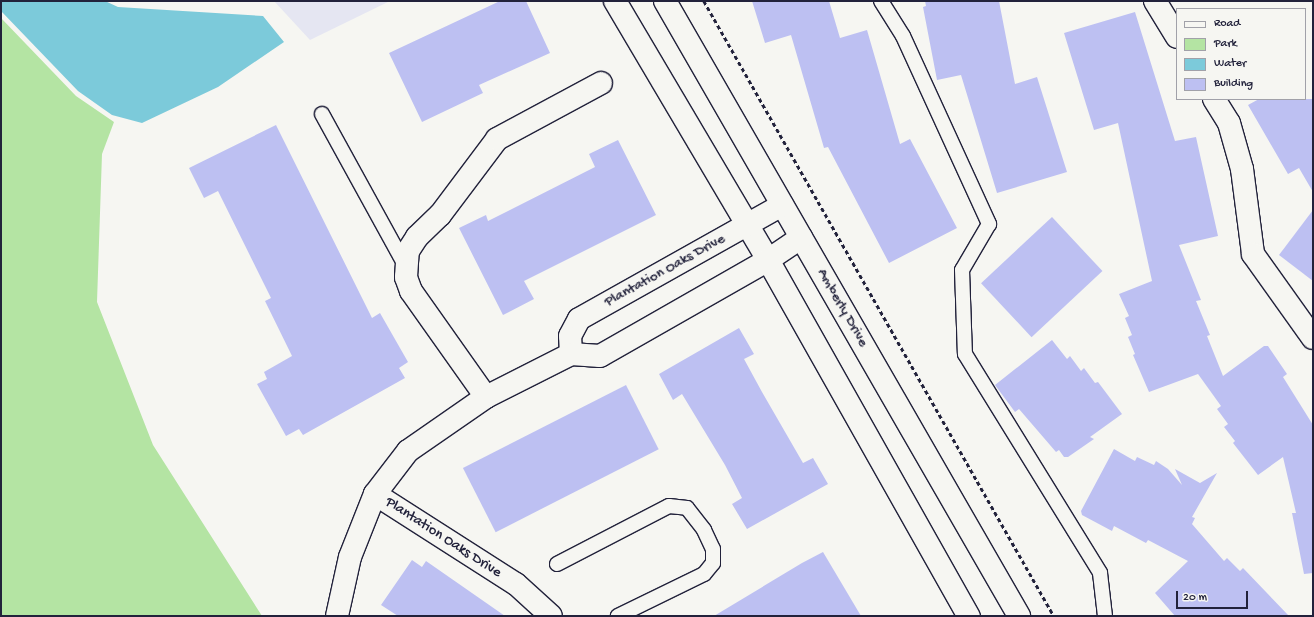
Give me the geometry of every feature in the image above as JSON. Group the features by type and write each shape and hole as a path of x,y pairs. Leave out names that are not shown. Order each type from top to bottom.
{"street":[{"path":"615,1 748,225 969,616"},
{"name":"Amberly Drive","path":"664,1 1019,616"},
{"path":"1155,1 1176,35"},
{"path":"486,397 411,291 405,265 408,251 417,237 440,215 497,139 601,84"},
{"path":"1215,100 1229,123 1242,169 1253,254 1313,338"},
{"name":"Plantation Oaks Drive","path":"551,616 516,584 375,494 408,451 486,397 571,354 570,336 579,319 782,205"},
{"path":"571,354 600,356 768,260 801,238"},
{"path":"337,616 350,557 375,494"}],"lane":[{"path":"881,1 903,36 989,224 962,270 965,354 1100,573 1105,616"},
{"path":"322,114 405,265"},
{"path":"557,564 670,506 687,508 704,530 713,549 713,563 704,574 618,616"}],"path":[{"path":"704,1 1054,616"}],"shaded area":[{"path":"274,1 390,1 310,40"}],"green space":[{"path":"1,18 76,96 114,122 102,154 97,302 153,445 262,616 1,616"}],"water":[{"path":"1,1 105,1 118,7 263,16 284,42 218,87 142,123 112,115 78,91 1,11"}],"building":[{"path":"500,1 526,1 550,53 479,85 483,93 422,122 389,53"},
{"path":"752,1 829,1 840,38 867,30 900,144 910,139 957,228 889,263 828,147 824,148 791,35 765,43"},
{"path":"925,1 999,1 1015,84 1037,77 1067,172 997,193 961,75 937,80 923,7 926,6"},
{"path":"1135,12 1175,141 1196,137 1218,236 1179,245 1201,300 1196,301 1210,335 1207,336 1223,376 1264,346 1268,346 1287,374 1283,377 1313,425 1313,573 1304,574 1292,513 1296,513 1283,457 1258,475 1233,443 1235,441 1224,427 1228,424 1217,409 1221,406 1198,374 1149,392 1133,355 1135,354 1128,337 1132,335 1125,318 1129,316 1119,294 1152,281 1118,123 1094,130 1064,33"},
{"path":"1313,99 1313,192 1299,168 1288,174 1248,105 1257,100"},
{"path":"276,125 372,318 380,313 408,362 399,368 405,378 303,435 299,429 286,436 257,384 267,379 264,372 292,356 265,301 271,298 218,191 204,198 189,168"},
{"path":"618,140 656,215 524,281 534,299 503,315 459,228 486,215 488,221 595,167 589,154"},
{"path":"1313,210 1313,281 1279,255"},
{"path":"1052,217 1102,271 1032,337 981,283"},
{"path":"739,328 754,354 744,359 762,392 803,463 813,458 828,484 747,529 732,504 742,498 725,465 682,394 673,400 659,374"},
{"path":"1052,340 1067,359 1070,356 1081,371 1084,368 1095,383 1098,382 1122,414 1090,437 1094,439 1068,457 1064,457 1059,450 1056,452 1019,409 1015,412 995,385"},
{"path":"626,385 659,449 496,532 463,468"},
{"path":"1114,449 1135,461 1137,457 1154,465 1156,461 1168,469 1182,485 1175,469 1200,483 1217,473 1192,517 1195,518 1192,524 1224,561 1227,558 1240,571 1243,568 1289,616 1175,616 1155,593 1188,561 1148,540 1146,543 1114,526 1112,531 1082,515 1081,511"},
{"path":"823,552 861,616 714,616 802,563"},
{"path":"412,560 422,567 426,561 505,616 398,616 381,605"}]}
